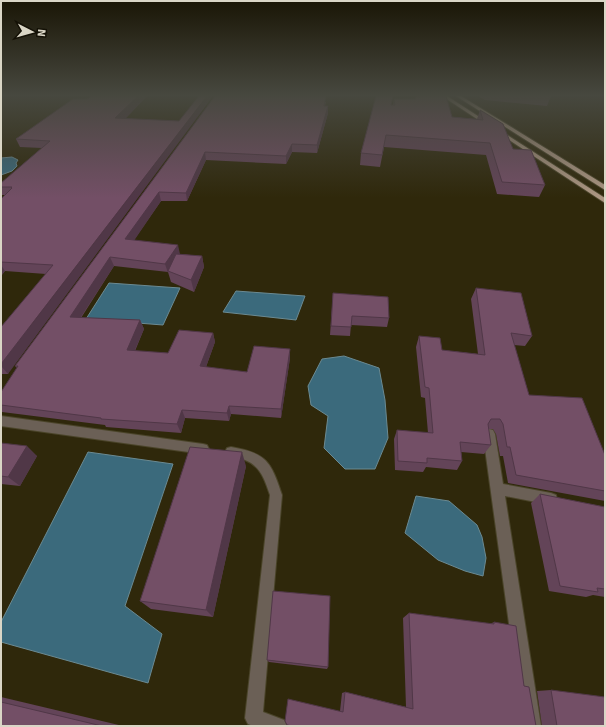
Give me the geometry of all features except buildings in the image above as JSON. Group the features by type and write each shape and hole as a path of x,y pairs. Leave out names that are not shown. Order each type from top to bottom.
{"main road":[{"path":"496,130 605,201"},
{"path":"512,130 605,188"}],"street":[{"path":"1,421 216,450 254,457 263,463 270,477 276,495 254,718 278,726"},
{"path":"489,434 532,726"},
{"path":"498,489 567,502"}],"water":[{"path":"12,157 18,160 16,163 17,166 12,171 1,175 1,158"},
{"path":"109,283 180,288 163,325 86,319"},
{"path":"236,291 305,296 296,320 223,312"},
{"path":"344,356 379,368 385,400 388,438 375,469 345,469 324,448 328,416 311,405 308,386 322,359"},
{"path":"88,452 173,464 125,606 162,634 148,683 1,642 1,622"},
{"path":"416,496 449,501 477,525 482,537 486,558 483,576 465,571 438,560 405,533"}]}
